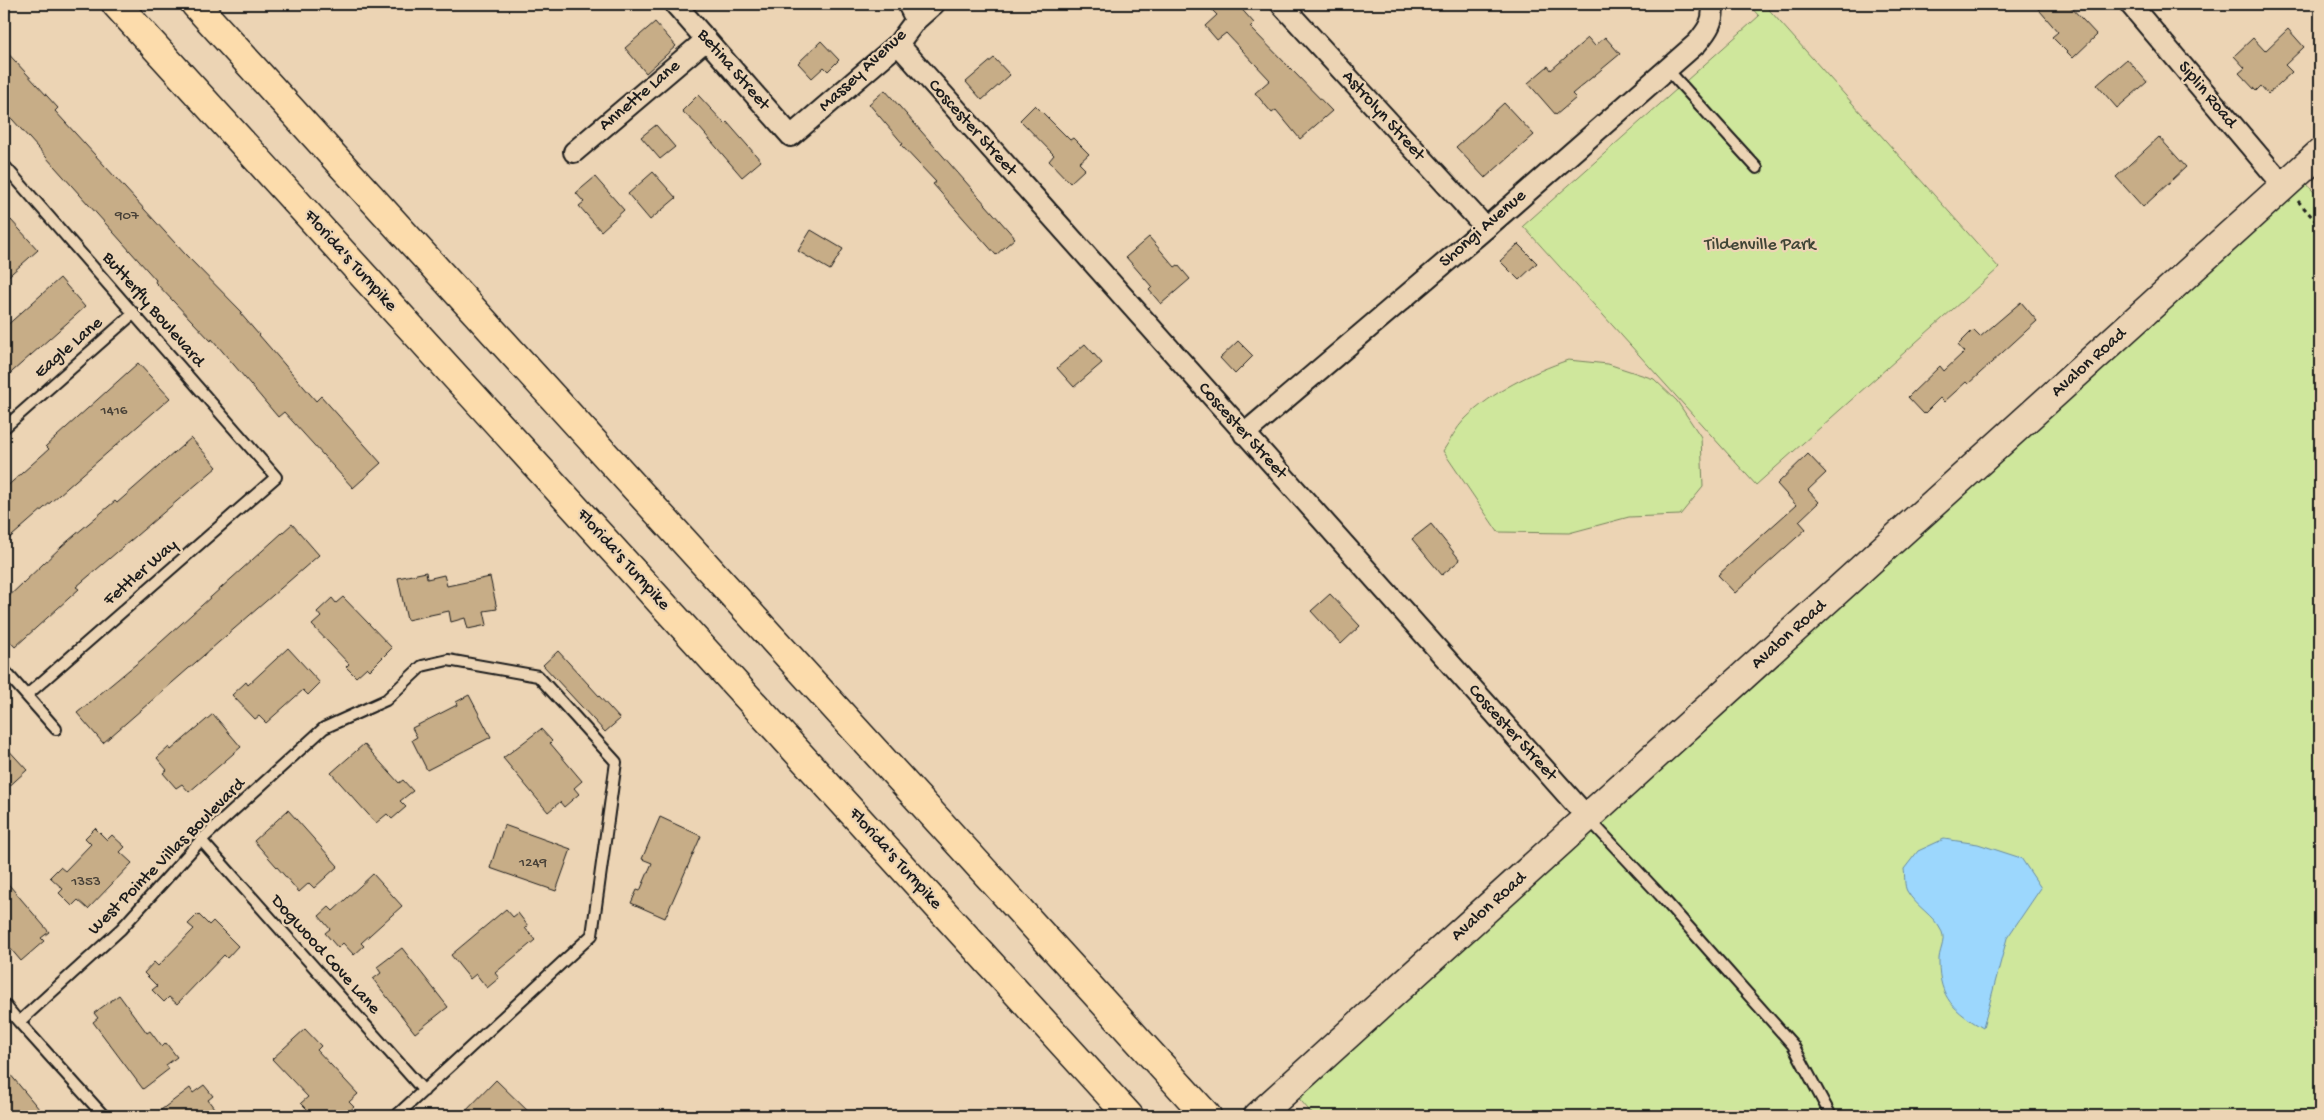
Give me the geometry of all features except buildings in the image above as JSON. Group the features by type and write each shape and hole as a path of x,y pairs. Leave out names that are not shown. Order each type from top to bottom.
{"highway":[{"name":"Florida's Turnpike","path":"116,4 1129,1116"},
{"path":"195,4 1201,1110"}],"main road":[{"name":"Avalon Road","path":"1258,1116 2320,153"}],"street":[{"name":"Betina Street","path":"675,4 791,136"},
{"name":"Massey Avenue","path":"791,136 898,44 912,12 934,4"},
{"name":"Astrolyn Street","path":"1281,4 1486,228"},
{"name":"Siplin Road","path":"2130,4 2284,186"},
{"name":"Shongi Avenue","path":"1244,434 1486,228 1667,69 1707,32 1713,10"},
{"name":"Annette Lane","path":"574,152 706,40"},
{"name":"Coscester Street","path":"898,44 1587,817"}],"lane":[{"path":"1667,69 1757,168"},
{"name":"Butterfly Boulevard","path":"5,168 134,312 276,477"},
{"name":"Eagle Lane","path":"4,428 134,312"},
{"name":"Fettler Way","path":"26,695 276,477"},
{"name":"West Pointe Villas Boulevard","path":"19,1022 121,929 202,840 324,728 386,700 422,666 448,660 538,676 616,762 592,935 396,1116"},
{"path":"4,670 56,729"},
{"path":"1587,817 1660,895 1793,1045 1831,1116"},
{"name":"Dogwood Cove Lane","path":"202,840 424,1092"},
{"path":"4,1004 104,1116"}],"path":[{"path":"2284,186 2320,226"}],"green space":[{"name":"Tildenville Park","path":"1764,4 1999,268 1756,485 1523,226 1759,16 1749,5"},
{"path":"2298,174 2320,199 2320,1116 1314,1116 1290,1088"},
{"path":"1568,360 1608,364 1654,379 1677,401 1701,437 1703,487 1680,515 1629,517 1569,533 1498,532 1443,451 1462,423 1476,409 1500,391 1540,371"}],"water":[{"path":"1944,839 1978,844 2021,858 2041,888 2007,938 1983,1028 1964,1016 1950,1002 1942,985 1940,975 1939,962 1943,940 1942,932 1939,926 1915,902 1905,886 1904,869 1918,851"}]}
